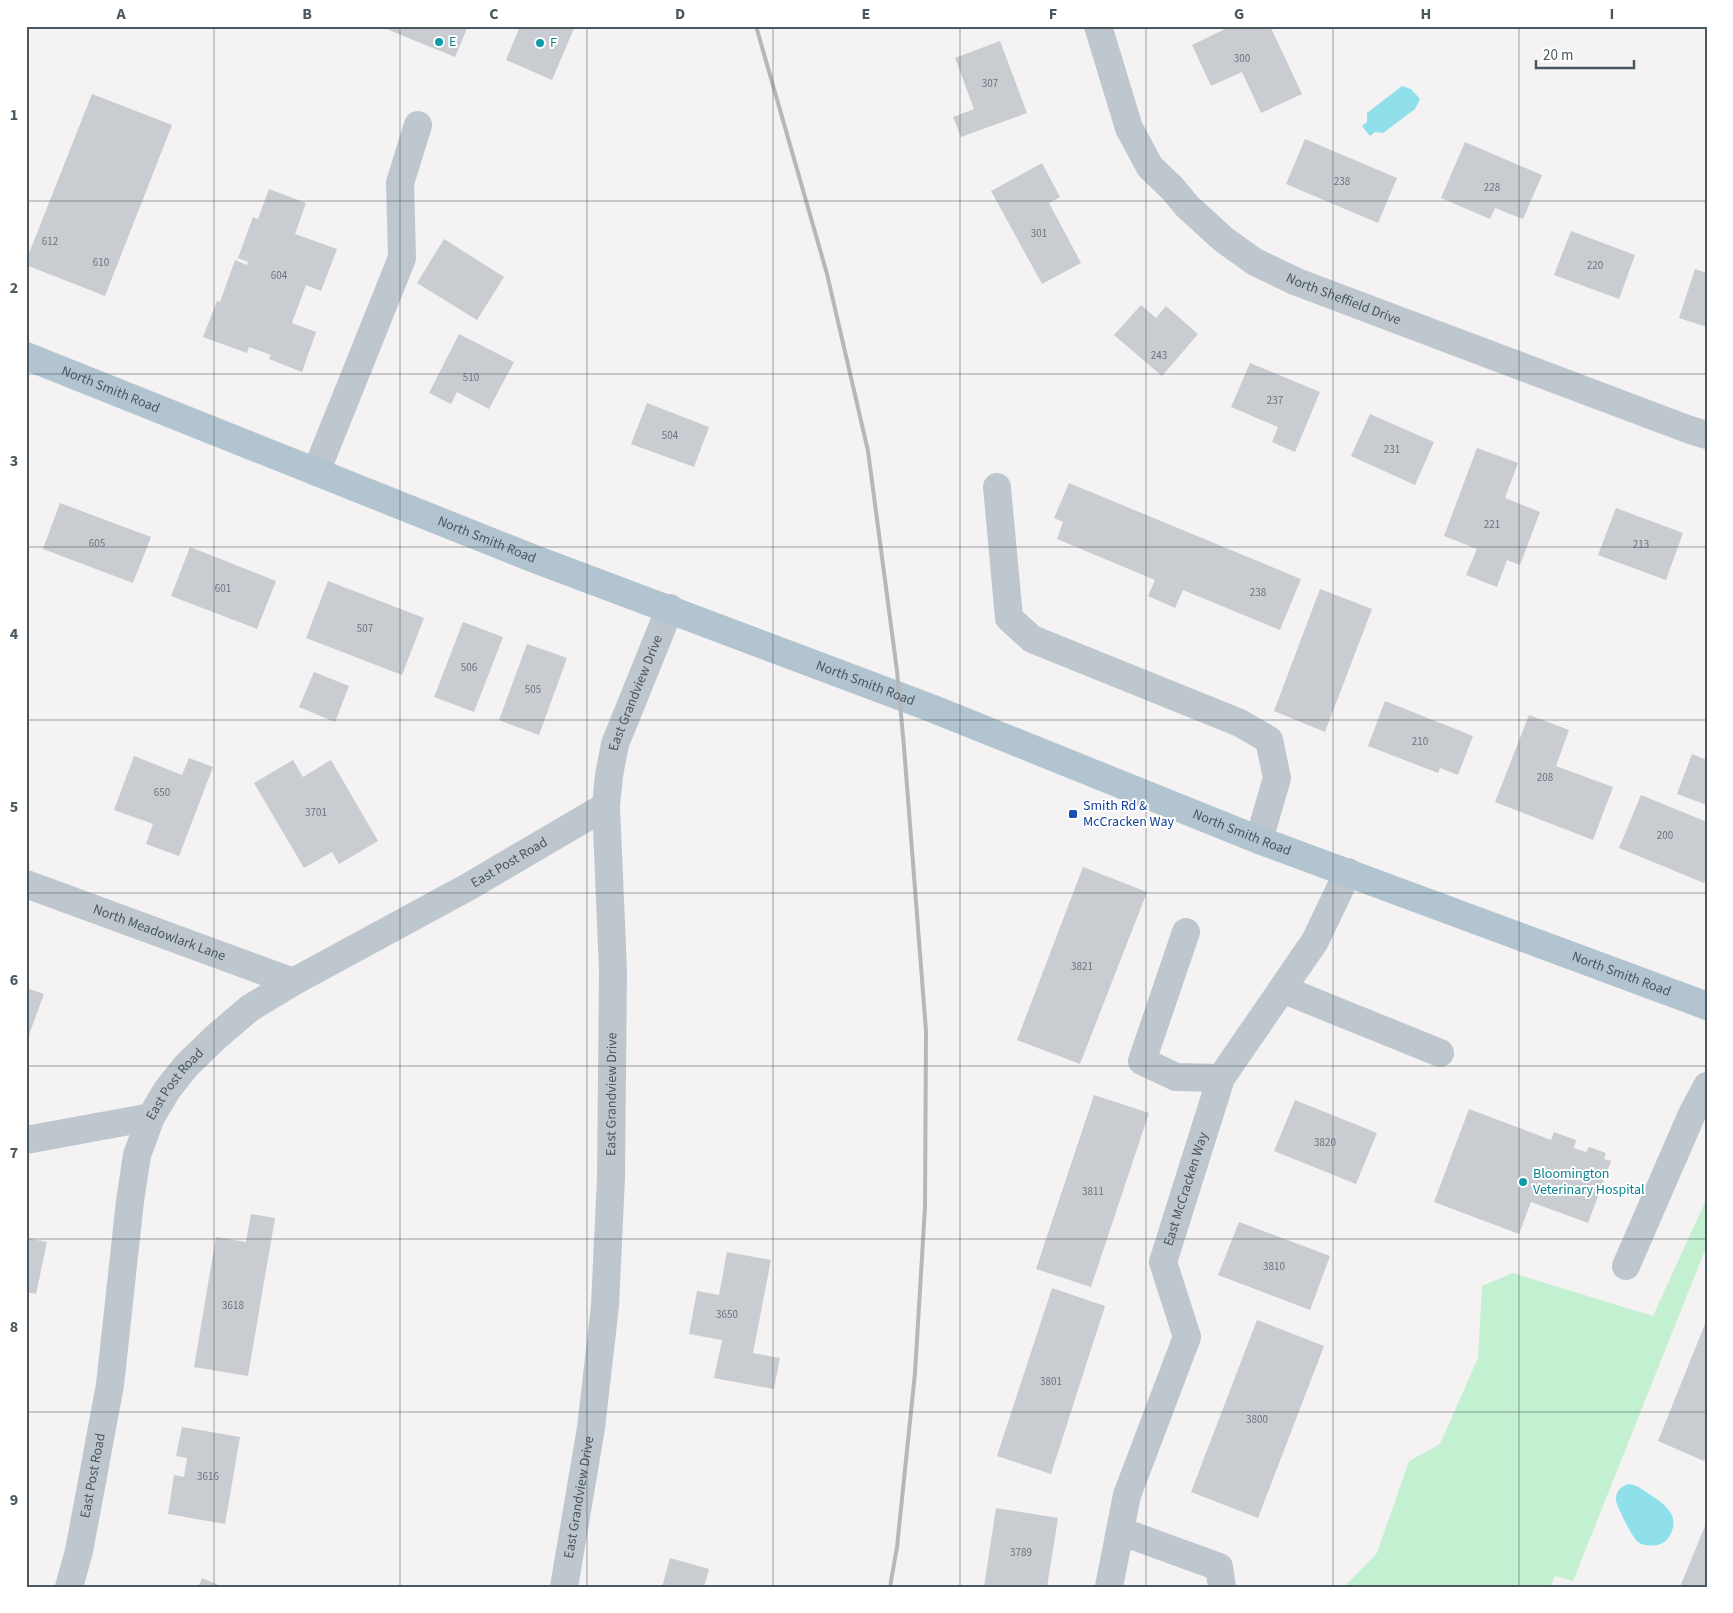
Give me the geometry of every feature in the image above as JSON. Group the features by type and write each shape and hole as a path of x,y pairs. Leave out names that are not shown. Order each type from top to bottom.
{"main road":[{"name":"North Smith Road","path":"26,356 532,558 670,608 931,708 1259,840 1707,1006"}],"street":[{"name":"North Sheffield Drive","path":"1098,26 1129,128 1150,167 1172,188 1187,206 1216,232 1255,262 1297,282 1707,435"},
{"path":"316,472 402,258 400,183 418,125"},
{"path":"997,487 1009,618 1032,639 1240,723 1268,740 1277,778 1259,840"},
{"name":"East Grandview Drive","path":"564,1587 591,1428 605,1306 611,1178 613,979 606,806 609,775 615,744 670,608"},
{"name":"East Post Road","path":"69,1587 79,1551 110,1385 130,1201 137,1155 151,1117 167,1090 186,1066 250,1008 292,982 468,887 606,806"},
{"name":"East McCracken Way","path":"1109,1587 1127,1495 1187,1337 1163,1262 1221,1078 1315,941 1348,872"},
{"name":"North Meadowlark Lane","path":"26,884 292,982"},
{"path":"1186,932 1142,1061 1176,1077 1221,1078"},
{"path":"1282,988 1440,1052"},
{"path":"1626,1266 1692,1114 1707,1086"},
{"path":"26,1140 151,1117"},
{"path":"1120,1531 1219,1567 1222,1587"}],"green space":[{"path":"1707,1198 1707,1245 1573,1581 1555,1576 1550,1587 1344,1587 1377,1553 1409,1461 1440,1444 1478,1358 1482,1286 1513,1273 1653,1316"}],"water":[{"path":"1402,86 1411,89 1420,99 1415,109 1383,133 1375,132 1370,136 1362,126 1367,122 1367,113"},
{"path":"1635,1485 1660,1501 1672,1515 1673,1526 1671,1533 1661,1544 1650,1546 1640,1543 1629,1529 1619,1510 1616,1495 1623,1486"}],"building":[{"name":"E","path":"379,26 468,26 455,57"},
{"name":"F","path":"520,26 575,26 552,80 506,60"},
{"path":"1231,26 1270,26 1302,94 1261,113 1242,72 1211,86 1192,45"},
{"path":"1000,41 1027,113 961,137 953,117 974,109 955,58"},
{"path":"92,94 172,125 105,296 26,265"},
{"path":"1305,139 1397,178 1378,223 1286,184"},
{"path":"1465,142 1542,175 1523,219 1495,208 1490,219 1441,198"},
{"path":"1042,163 1060,197 1049,203 1081,263 1042,284 991,191"},
{"path":"269,189 306,203 295,234 337,249 321,291 306,285 292,323 316,332 302,372 269,359 271,355 249,347 247,353 203,337 217,301 220,302 235,260 247,265 248,262 238,258 253,217 258,219"},
{"path":"1571,231 1635,255 1619,299 1554,275"},
{"path":"444,239 504,277 477,320 417,283"},
{"path":"1695,269 1707,273 1707,327 1679,318"},
{"path":"1141,305 1156,318 1166,306 1198,334 1162,376 1114,335"},
{"path":"459,334 514,362 489,409 457,392 451,404 429,393"},
{"path":"1250,363 1320,392 1295,452 1272,442 1278,427 1231,407"},
{"path":"647,403 709,427 694,467 631,444"},
{"path":"1370,414 1434,442 1415,485 1351,456"},
{"path":"1477,448 1518,463 1505,498 1540,512 1520,565 1507,560 1497,587 1466,575 1477,549 1444,536"},
{"path":"1069,483 1301,579 1280,630 1183,590 1175,608 1148,596 1155,580 1057,539 1063,522 1054,518"},
{"path":"60,503 151,537 133,583 43,549"},
{"path":"1616,508 1683,533 1666,580 1598,555"},
{"path":"190,547 276,581 257,629 171,596"},
{"path":"328,581 424,618 402,675 306,638"},
{"path":"1320,589 1372,609 1325,732 1274,711"},
{"path":"463,622 503,637 474,712 434,697"},
{"path":"527,644 567,658 539,735 499,720"},
{"path":"314,672 349,686 335,722 299,707"},
{"path":"1385,701 1473,736 1458,775 1440,768 1438,773 1368,746"},
{"path":"1529,715 1569,730 1556,766 1613,787 1593,840 1495,802"},
{"path":"1692,754 1707,760 1707,805 1677,794"},
{"path":"134,756 182,775 189,758 213,767 179,856 146,844 153,824 114,810"},
{"path":"293,760 303,777 331,760 378,841 339,864 332,852 304,868 254,783"},
{"path":"1641,795 1707,822 1707,875 1704,883 1619,848"},
{"path":"1083,867 1147,892 1080,1064 1017,1040"},
{"path":"26,988 44,994 26,1043"},
{"path":"1094,1095 1149,1113 1091,1287 1036,1269"},
{"path":"1295,1100 1377,1133 1356,1184 1274,1151"},
{"name":"Bloomington Veterinary Hospital","path":"1469,1109 1551,1140 1554,1132 1576,1140 1574,1148 1586,1152 1589,1147 1606,1153 1604,1159 1611,1161 1588,1223 1531,1202 1519,1234 1434,1202"},
{"path":"251,1214 275,1218 248,1376 194,1367 216,1237 246,1242"},
{"path":"1239,1222 1330,1256 1310,1310 1218,1275"},
{"path":"26,1238 47,1242 36,1294 26,1292"},
{"path":"727,1252 771,1260 753,1353 780,1358 774,1389 714,1378 722,1340 689,1334 697,1291 719,1295"},
{"path":"1052,1288 1105,1306 1051,1474 997,1456"},
{"path":"1707,1319 1707,1454 1704,1461 1658,1441"},
{"path":"1257,1320 1324,1346 1258,1518 1191,1492"},
{"path":"182,1427 240,1437 225,1524 168,1514 174,1475 184,1477 187,1458 176,1456"},
{"path":"996,1508 1058,1518 1047,1587 984,1587"},
{"path":"1707,1521 1707,1587 1680,1587"},
{"path":"670,1558 709,1569 704,1587 662,1587"},
{"path":"202,1578 223,1587 198,1587"}],"railway":[{"path":"756,26 827,274 868,451 897,671 904,747 926,1031 925,1207 915,1373 897,1547 890,1587"}],"place":[{"name":"E","path":"439,42"},
{"name":"F","path":"540,43"},
{"name":"Smith Rd & McCracken Way","path":"1073,814"},
{"name":"Bloomington Veterinary Hospital","path":"1523,1182"}]}
